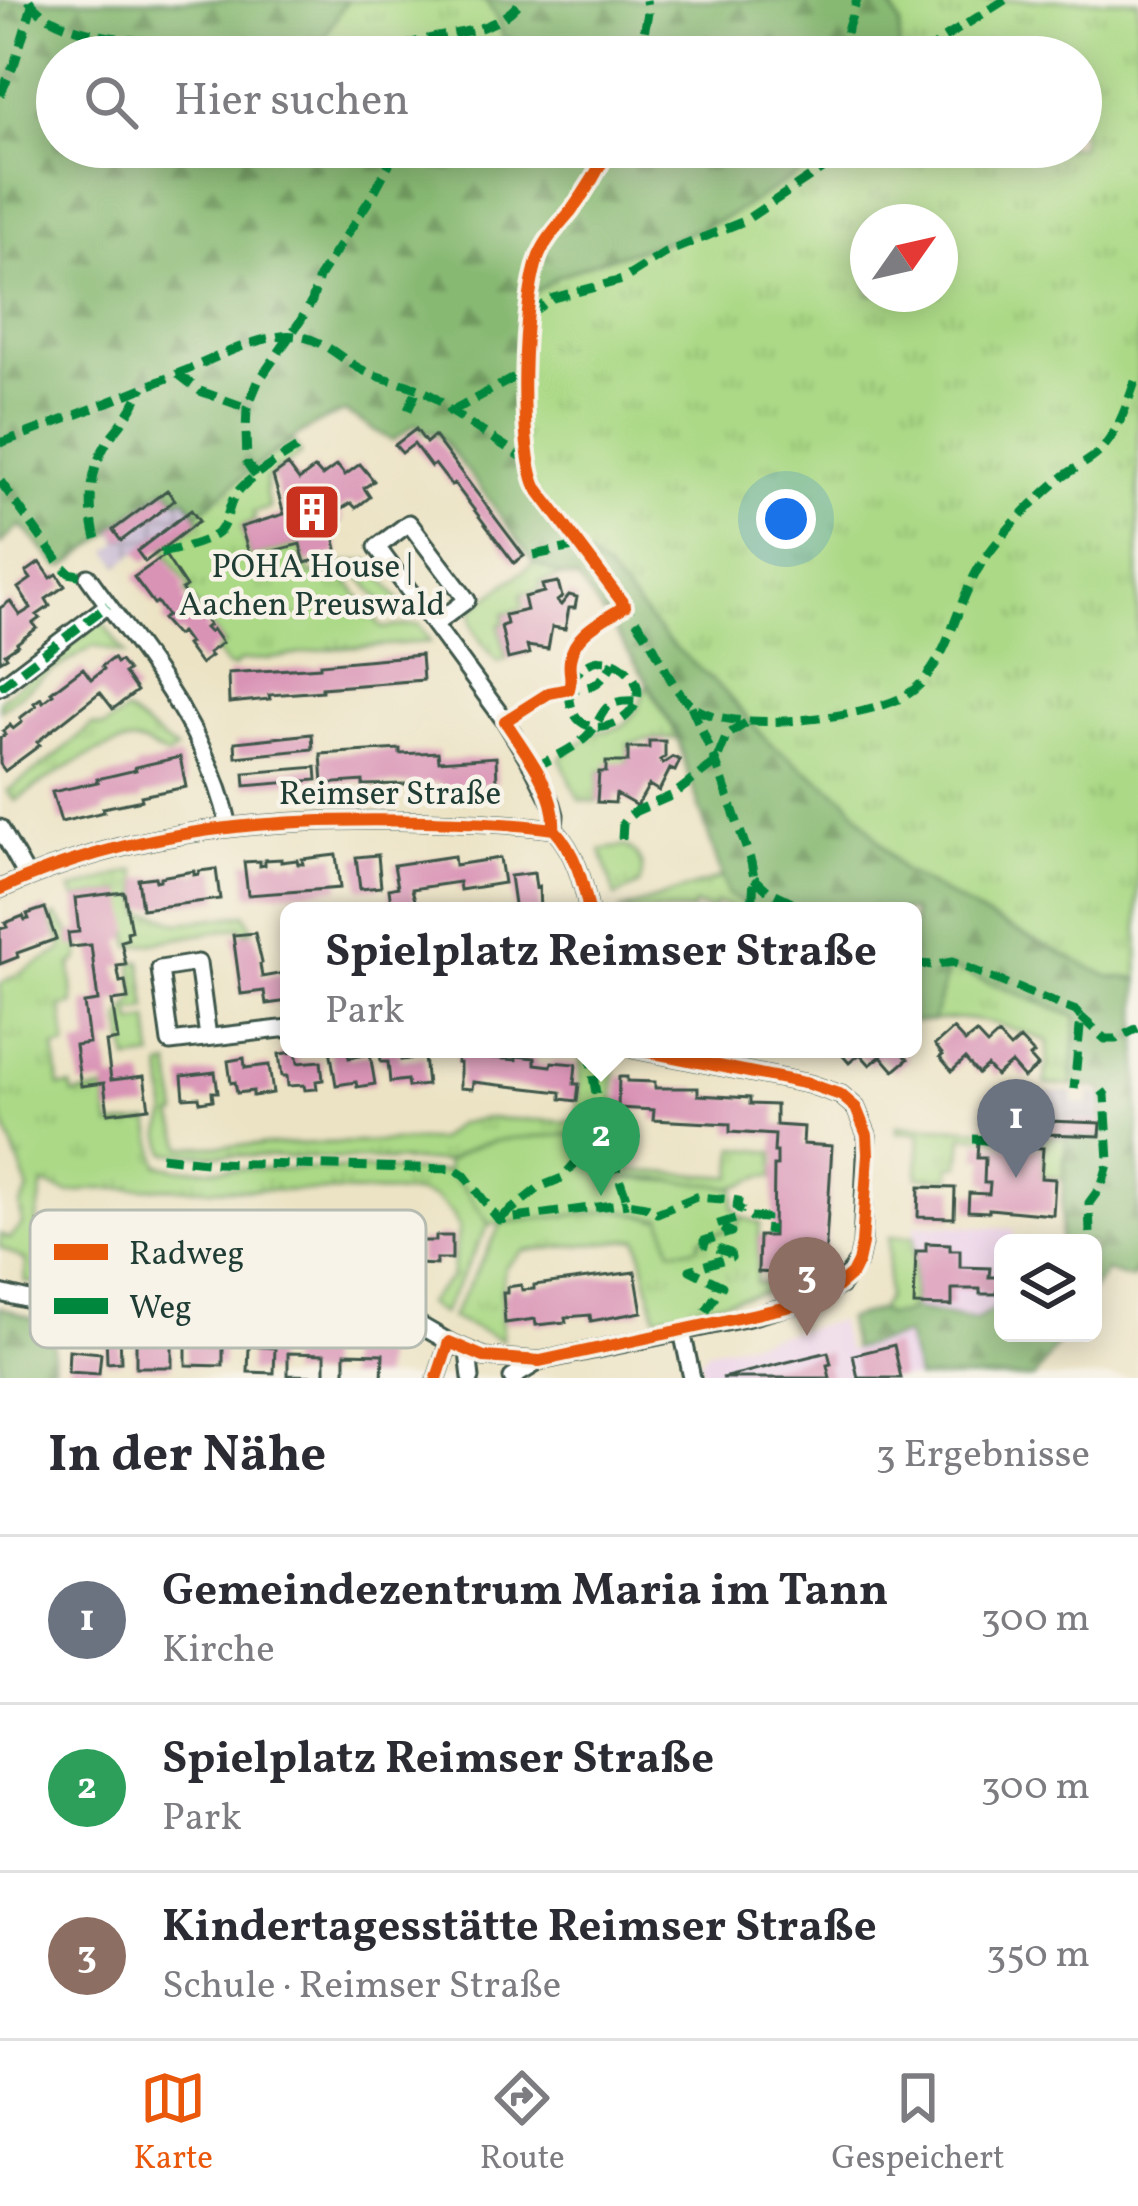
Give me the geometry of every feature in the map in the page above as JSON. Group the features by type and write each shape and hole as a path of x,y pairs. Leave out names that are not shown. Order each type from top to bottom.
{"street":[{"path":"435,624 466,600 409,524 377,547 506,721 534,768 552,804 554,829 583,881 587,902"},
{"path":"88,577 198,737 223,797 229,826"},
{"path":"0,687 108,605"},
{"name":"Reimser Straße","path":"0,889 130,845 229,826 344,819 554,829"},
{"path":"0,828 28,876"},
{"path":"208,1037 198,963 160,969 170,1042 280,1029"},
{"path":"426,1329 468,1352 501,1360 540,1361 792,1306 841,1286 858,1262 862,1244 867,1135 856,1108 828,1089 678,1058"},
{"path":"0,1293 30,1300"},
{"path":"682,1331 692,1378"},
{"path":"437,1378 449,1342"},
{"path":"468,1352 471,1378"},
{"path":"512,1378 540,1361"}],"shaded area":[{"path":"167,486 184,496 201,519 145,562 137,552 119,566 108,551 119,542 110,529"},
{"path":"1045,1093 1074,1093 1074,1104 1089,1104 1089,1093 1102,1094 1101,1140 1043,1136"},
{"path":"915,1224 1014,1229 1014,1234 994,1234 994,1309 976,1320 912,1309"},
{"path":"838,1321 847,1351 906,1334 917,1378 704,1378 700,1362 707,1351"}],"green space":[{"path":"0,0 347,0 325,36 36,36 36,168 808,168 731,215 672,240 557,277 525,300 518,322 521,362 516,422 526,476 580,553 605,569 666,639 724,691 769,743 847,800 902,870 1110,977 1138,978 1138,1272 1132,1279 1106,1271 1102,1277 1102,1234 1061,1234 1066,1138 1101,1139 1103,1088 1071,1086 1076,1017 949,967 933,1021 922,1022 922,902 740,902 728,895 679,741 643,675 579,580 534,563 437,433 424,433 417,423 392,441 345,412 288,442 197,514 184,497 178,500 166,487 66,566 59,567 21,525 0,544"},
{"path":"347,0 484,0 502,36 325,36"},
{"path":"484,0 874,0 891,6 900,24 900,36 502,36"},
{"path":"874,0 1138,0 1138,978 1110,978 902,870 847,800 769,743 723,691 666,639 605,569 580,553 526,476 516,422 521,362 518,322 525,300 556,277 672,240 731,215 808,168 1102,168 1102,36 900,36 900,24 891,6"},
{"path":"293,441 301,454 266,479 270,508 253,513 255,520 241,527 250,557 300,544 310,575 369,560 404,607 390,613 358,573 347,580 382,628 419,624 430,642 328,649 240,661 234,667 227,666 216,652 224,645 163,548 200,520 197,514"},
{"path":"534,563 563,576 540,582 540,590 521,594 523,608 504,613 504,623 499,625 506,659 497,662 474,630 474,608"},
{"path":"101,620 125,654 94,646 0,710 0,700"},
{"path":"647,684 678,738 628,744 628,762 599,772 597,802 579,800 560,758 596,731 624,725 638,709"},
{"path":"126,712 176,750 167,756 143,744 127,743 76,763 15,801 7,791 92,725 104,727"},
{"path":"625,846 638,858 641,879 639,885 615,897 601,850"},
{"path":"136,870 142,914 179,923 245,914 253,930 245,933 241,927 131,947 123,892 75,898 71,890"},
{"path":"722,877 728,895 743,902 646,902"},
{"path":"57,916 80,946 78,960 71,965 73,1004 62,1007 66,1046 55,1048 59,1087 71,1086 73,1094 105,1090 110,1126 150,1121 158,1165 447,1172 489,1224 442,1314 426,1304 451,1277 459,1227 435,1198 419,1193 165,1188 69,1193 43,1184 39,1210 30,1210 30,1283 25,1282 26,1261 0,1247 0,1234 9,1239 22,1225 20,1206 29,1190 0,1112 0,984 62,950 50,917"},
{"path":"141,961 147,1009 131,1012 133,1023 149,1020 153,1057 128,1060 121,1018 136,997 132,962"},
{"path":"949,967 1076,1017 1071,1086 1045,1084 1048,1041 977,1020 933,1021"},
{"path":"581,1058 614,1063 624,1170 733,1177 735,1148 774,1152 774,1177 729,1187 621,1178 615,1159 592,1132 499,1140 447,1162 166,1153 161,1132 167,1116 162,1067 170,1065 178,1114 173,1116 183,1147 438,1140 457,1124 485,1118 577,1122"},
{"path":"897,1126 1044,1131 1044,1136 1066,1138 1063,1178 1042,1176 1044,1140 963,1136 960,1165 950,1166 950,1179 918,1177 920,1133 897,1132"},
{"path":"592,1132 610,1136 621,1178 735,1188 733,1208 741,1217 736,1226 700,1239 693,1249 671,1250 662,1217 619,1210 489,1224 447,1172 447,1162 499,1140"},
{"path":"619,1210 662,1217 672,1250 736,1226 741,1217 760,1223 756,1283 783,1283 784,1288 656,1316 638,1239 524,1251 505,1267 502,1340 451,1318 502,1223"},
{"path":"889,1237 914,1237 912,1309 886,1316 879,1310 887,1298"},
{"path":"0,1307 30,1318 30,1348 53,1348 53,1378 0,1378"},
{"path":"912,1309 976,1320 994,1309 994,1342 1059,1342 1034,1378 917,1378 906,1335 853,1349 846,1319 879,1310 887,1315"}],"building":[{"path":"416,429 426,443 434,436 524,556 514,563 454,483 435,464 431,467 414,444 402,453 395,445"},
{"name":"POHA House | Aachen Preuswald","path":"360,464 374,481 364,488 370,497 356,508 351,503 340,510 343,521 331,524 338,553 305,563 300,544 250,557 241,527 284,514 273,476 288,465 299,480 315,468 322,476 337,465 345,475"},
{"path":"167,490 175,500 121,541 113,530"},
{"path":"191,510 199,521 145,562 137,551"},
{"path":"165,555 186,587 183,600 189,600 209,625 205,628 212,629 222,643 200,664 181,632 176,635 162,619 167,616 134,577"},
{"path":"40,562 51,578 57,574 65,586 46,599 50,606 37,615 40,618 33,623 37,628 0,661 0,608 10,601 20,615 31,608 18,588 31,579 26,572"},
{"path":"558,582 561,605 569,595 577,597 575,608 569,608 565,629 552,627 548,649 527,646 529,654 508,659 501,626 507,624 505,615 527,610 524,597 544,592 542,585"},
{"path":"421,655 423,680 322,688 229,703 228,673"},
{"path":"113,658 128,671 124,673 137,691 113,709 100,692 5,771 0,764 3,731 22,722 20,718 34,703 41,698 43,702 83,668 91,679"},
{"path":"312,734 313,749 236,757 235,742"},
{"path":"649,741 665,741 663,764 673,757 680,760 659,791 649,785 637,806 616,794 615,803 597,802 599,772 606,772 606,762 628,762 628,748 649,748"},
{"path":"400,749 400,754 438,752 439,761 496,757 497,783 441,787 441,783 363,785 363,781 323,784 321,754"},
{"path":"180,757 186,787 61,822 52,792"},
{"path":"316,767 317,780 245,786 244,773"},
{"path":"336,855 340,888 248,895 244,862 260,861 260,866 265,860 281,859 303,864 302,859"},
{"path":"378,855 381,887 360,889 356,857"},
{"path":"454,856 455,865 500,858 504,883 460,890 459,882 412,889 416,902 391,902 389,889 398,887 394,865"},
{"path":"216,869 220,899 142,909 138,879 155,877 156,881"},
{"path":"534,873 540,902 514,902 510,876"},
{"path":"124,892 131,931 121,941 126,965 117,966 128,999 112,1001 118,1040 106,1042 111,1080 144,1076 149,1108 108,1113 104,1083 81,1086 75,1045 89,1043 84,1003 98,1001 91,945 70,947 68,933 79,932 75,898"},
{"path":"45,908 56,939 0,964 0,929"},
{"path":"255,933 262,977 280,974 280,1002 266,1004 264,991 241,994 233,935"},
{"path":"953,1029 965,1042 976,1033 987,1045 998,1035 1010,1048 1020,1039 1038,1066 1024,1078 1011,1063 996,1076 987,1066 978,1074 965,1059 952,1071 935,1045"},
{"path":"279,1054 280,1058 297,1058 298,1063 321,1061 323,1080 316,1081 317,1089 288,1086 287,1076 282,1076"},
{"path":"244,1058 245,1068 269,1065 273,1093 237,1093 228,1061"},
{"path":"332,1058 371,1058 375,1084 336,1085"},
{"path":"381,1058 424,1058 427,1085 390,1082 388,1062"},
{"path":"457,1058 535,1058 535,1064 576,1064 577,1101 561,1099 561,1092 473,1082 472,1089 460,1088"},
{"path":"883,1058 907,1058 908,1059 894,1071"},
{"path":"215,1072 218,1092 212,1092 213,1100 184,1098 182,1076"},
{"path":"619,1077 655,1082 655,1088 698,1088 698,1095 750,1098 750,1104 776,1105 776,1125 804,1127 803,1144 832,1146 825,1260 794,1258 793,1274 758,1272 759,1236 773,1236 775,1135 730,1132 730,1124 653,1120 654,1110 618,1108"},
{"path":"1048,1121 1101,1123 1100,1136 1048,1134"},
{"path":"978,1141 1043,1148 1041,1178 1055,1179 1053,1215 968,1211 969,1193 989,1194 990,1183 984,1183 985,1158 977,1158"},
{"path":"919,1187 955,1188 954,1218 918,1217"},
{"path":"436,1236 452,1236 452,1259 426,1264 426,1241 436,1241"},
{"path":"926,1243 950,1244 950,1250 960,1250 960,1267 990,1268 994,1294 952,1289 952,1306 914,1305 916,1251 926,1251"},
{"path":"635,1272 642,1312 591,1321 590,1315 536,1325 535,1319 505,1323 503,1293 507,1287 534,1289 534,1285"},
{"path":"894,1345 901,1378 858,1378 853,1355"},
{"path":"107,1348 121,1348 121,1362 107,1363"},
{"path":"136,1348 172,1348 172,1367 136,1367"},
{"path":"186,1348 223,1348 223,1366 186,1365"},
{"path":"249,1348 275,1348 274,1373 248,1372"},
{"path":"69,1350 101,1353 99,1374 68,1372"},
{"path":"828,1352 830,1378 722,1378"},
{"path":"288,1353 325,1354 325,1376 288,1375"},
{"path":"345,1353 383,1354 382,1378 345,1378"}],"marked path":[{"path":"29,0 44,15 68,26 108,36"},
{"path":"445,36 489,25 522,0"},
{"path":"643,36 646,0"},
{"path":"845,36 857,0"},
{"path":"947,36 1005,0"},
{"path":"0,95 32,6"},
{"path":"256,476 247,463 246,431 247,408 258,382 301,320 319,277 387,168"},
{"path":"529,314 553,298 622,280 665,253 744,221 824,168"},
{"path":"0,443 238,348 268,338 296,336 316,341 369,373 422,390 527,460"},
{"path":"451,412 526,371"},
{"path":"620,599 679,693 710,715 763,722 794,720 855,712 899,699 918,686 936,663 970,584 996,543 1040,497 1109,440 1138,373"},
{"path":"178,374 200,391 247,408"},
{"path":"408,410 419,386"},
{"path":"96,539 91,503 96,466 143,387"},
{"path":"161,553 218,533 243,486 299,447"},
{"path":"0,481 61,565 69,573 88,577"},
{"path":"534,555 579,546"},
{"path":"0,687 108,605"},
{"path":"569,689 574,712 585,724 601,727 630,712 637,698 635,682 614,662 594,661 573,679"},
{"path":"561,690 593,685 614,661"},
{"path":"534,768 585,738 614,703 636,701"},
{"path":"691,706 751,862 753,902"},
{"path":"622,839 627,818 673,795 716,762 727,735 749,721"},
{"path":"754,878 792,902"},
{"path":"922,964 952,962 1076,1011 1081,1017 1074,1089"},
{"path":"1081,1017 1105,1039 1138,1028"},
{"path":"591,1058 604,1127 628,1203 657,1213 696,1197 733,1200 751,1217 765,1218 764,1229 773,1230"},
{"path":"1090,1233 1089,1203 1102,1185 1109,1161 1102,1091"},
{"path":"502,1217 540,1187 562,1178 605,1129"},
{"path":"973,1139 1006,1141"},
{"path":"161,1157 215,1163 455,1169 499,1220 628,1203"},
{"path":"706,1311 722,1286 690,1270 731,1257 704,1241 731,1232 716,1225 735,1219 741,1210"}],"cycle path":[{"path":"554,829 545,786 505,721 549,693 569,689 570,660 577,642 625,606 536,487 526,440 526,337 539,256 598,168"},
{"path":"0,889 104,852 208,830 315,821 473,822 554,829 577,867 587,902"},
{"path":"437,1378 449,1342 484,1357 540,1361 792,1306 830,1293 852,1274 862,1244 868,1154 867,1135 856,1108 841,1095 809,1084 679,1058"}],"place":[{"name":"POHA House | Aachen Preuswald","path":"312,512"},
{"name":"Gemeindezentrum Maria im Tann","path":"1016,1178"},
{"name":"Spielplatz Reimser Straße","path":"601,1196"},
{"name":"Kindertagesstätte Reimser Straße","path":"807,1336"}]}
